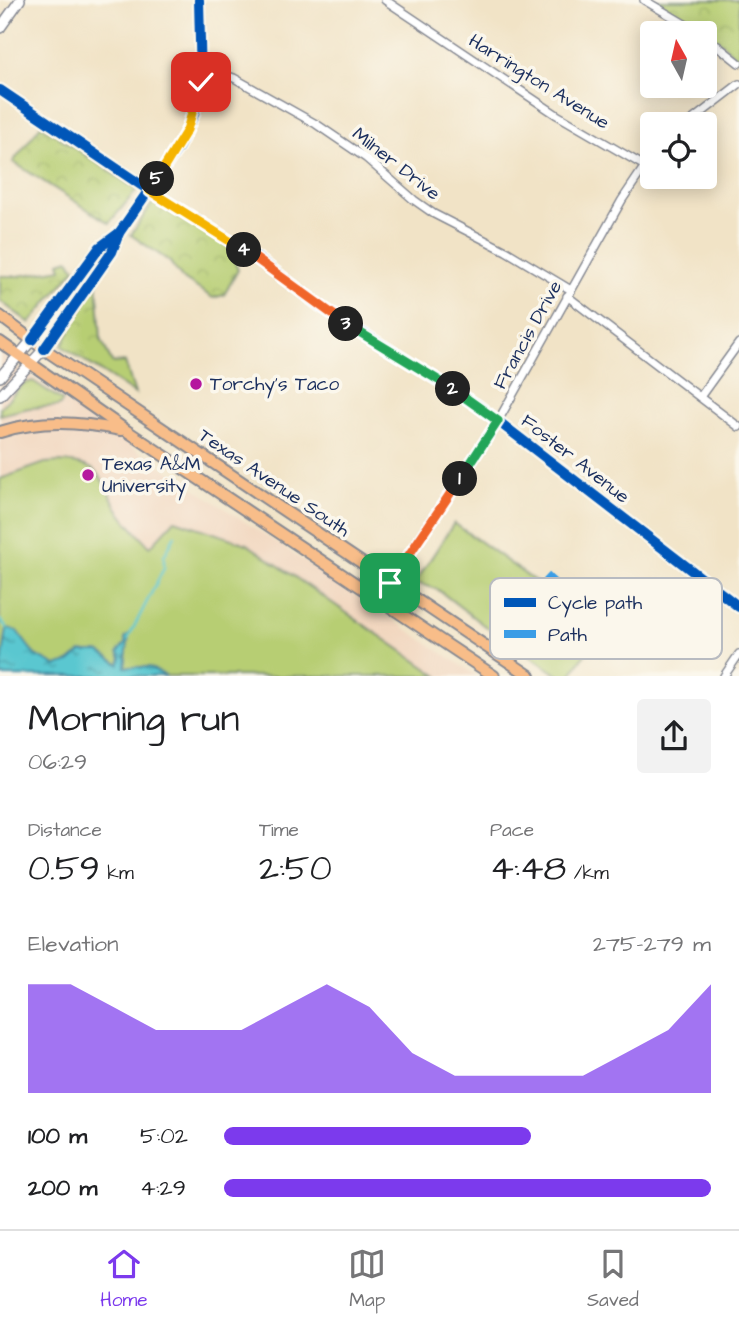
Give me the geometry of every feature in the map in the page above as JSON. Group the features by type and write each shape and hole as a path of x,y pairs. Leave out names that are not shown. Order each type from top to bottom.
{"main road":[{"name":"Texas Avenue South","path":"0,316 44,349 490,649"},
{"name":"Texas Avenue South","path":"0,342 127,431 494,676"},
{"path":"0,432 32,424 65,422 127,431"},
{"path":"228,499 241,482"},
{"name":"Texas Avenue South","path":"504,659 530,676"}],"street":[{"path":"0,29 20,0"},
{"path":"0,396 44,349 112,252 119,233 150,191 187,130 198,96 201,67 199,0"},
{"name":"Harrington Avenue","path":"385,0 557,115 640,163"},
{"path":"644,0 680,21"},
{"path":"718,46 739,63"},
{"name":"Milner Drive","path":"201,67 234,78 316,124 366,158 434,214 506,251 569,293 739,427"},
{"path":"703,112 739,84"},
{"name":"Foster Avenue","path":"0,90 150,191 256,257 320,306 450,387 701,578"},
{"name":"Francis Drive","path":"379,600 498,421 640,170"},
{"path":"0,377 32,340 100,247 119,233"},
{"path":"700,397 739,343"},
{"name":"Foster Avenue","path":"722,594 739,607"},
{"path":"724,676 739,654"}],"shaded area":[{"name":"Texas A&M University","path":"0,353 87,417 477,676 0,676"}],"green space":[{"path":"656,0 739,0 739,60 718,40 718,21 688,21"},
{"path":"41,125 137,190 109,223 13,162"},
{"path":"153,202 228,246 238,270 224,295 213,298 182,278 169,261 131,235"},
{"path":"69,259 75,269 30,323 0,301 0,276 62,269 60,262"},
{"path":"97,280 101,339 112,363 125,362 135,394 62,346"},
{"path":"33,381 63,401 59,406 29,408 0,415 0,408 23,384"},
{"name":"Texas A&M University","path":"45,463 84,466 98,474 121,514 150,547 175,520 247,544 438,676 0,676 0,479"},
{"path":"454,523 530,578 490,578 490,629 437,589 415,583"},
{"path":"534,659 582,659 570,676 560,676"}],"water":[{"path":"7,628 17,631 35,655 56,666 69,662 81,652 100,652 119,664 121,658 118,652 129,635 125,667 149,667 166,676 0,676"}],"waterway":[{"path":"128,639 164,568 164,556 175,535"},
{"path":"0,620 7,628"}],"cycle path":[{"path":"44,349 112,252 119,233 178,148 187,130 194,114 201,82 199,0"},
{"path":"0,90 150,191 256,257 320,306 477,405 701,578"},
{"path":"32,340 100,247 119,233"},
{"path":"722,594 739,607"}],"place":[{"name":"Torchy's Taco","path":"196,384"},
{"name":"Texas A&M University","path":"88,475"}],"route":[{"path":"201,82 194,114 187,130 150,191 256,257 320,306 450,387 498,421 390,583"}]}
